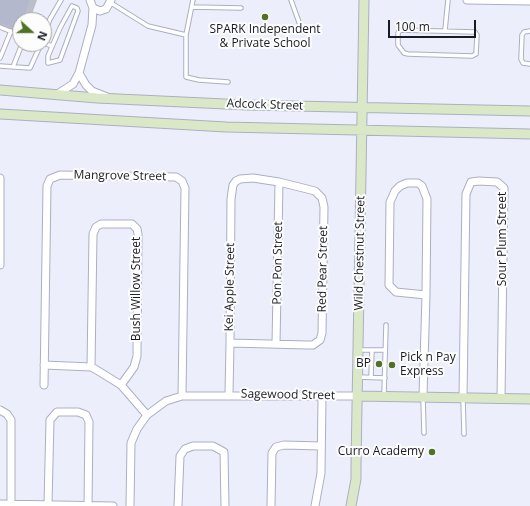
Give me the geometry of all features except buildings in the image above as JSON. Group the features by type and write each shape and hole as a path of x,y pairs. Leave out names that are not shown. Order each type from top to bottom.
{"main road":[{"name":"Wild Chestnut Street","path":"351,506 356,479 364,0"},
{"name":"Adcock Street","path":"0,90 54,96 112,99 362,108 530,111"},
{"name":"Adcock Street","path":"0,114 147,124 362,131 530,134"},
{"name":"Sagewood Street","path":"357,396 530,398"}],"street":[{"path":"54,96 73,84 79,73 92,25 93,8 90,0"},
{"path":"467,0 530,1"},
{"path":"92,25 111,2"},
{"path":"93,8 103,10"},
{"path":"79,73 86,85 92,91 112,99"},
{"name":"Mangrove Street","path":"44,385 47,186 50,179 60,175 176,177 182,181 185,188 182,396"},
{"path":"0,178 0,265"},
{"name":"Red Pear Street","path":"230,343 313,345 322,337 324,202 319,193 279,182 245,178 236,181"},
{"name":"Kei Apple Street","path":"229,394 232,187 236,181"},
{"name":"Sour Plum Street","path":"463,397 466,194 471,182 479,181 497,182 504,188 501,398"},
{"name":"Pon Pon Street","path":"276,344 279,182"},
{"path":"423,396 426,295 426,193 422,186 418,183 407,183 400,186 395,191 390,202 389,285 396,292 426,295"},
{"name":"Bush Willow Street","path":"91,367 93,234 96,227 101,224 132,224 137,229 138,234 137,356 134,366 121,385"},
{"path":"44,365 91,367 121,385 147,415"},
{"name":"Sagewood Street","path":"130,506 131,443 137,429 147,415 166,401 182,396 229,394 322,397 357,396"},
{"path":"315,506 321,473 322,397"},
{"path":"0,410 7,414 11,420 11,504"},
{"path":"48,504 50,420 57,412 78,412 86,415 89,422 88,506"},
{"path":"271,506 272,454 276,447 284,445 322,446"},
{"path":"178,506 179,460 182,453 188,447 213,446 221,449 225,456 225,506"},
{"path":"0,504 113,506"}],"lane":[{"path":"52,16 61,0"},
{"path":"193,0 186,35 186,77 199,80 228,82"},
{"path":"291,0 300,25"},
{"path":"445,30 448,0"},
{"path":"111,2 148,26 186,35"},
{"path":"72,6 75,6 78,11 60,60 48,63 52,46 68,10 72,6"},
{"path":"192,7 241,8"},
{"path":"0,27 11,31 0,58"},
{"path":"400,30 445,30 475,32 477,35 476,54 472,56 408,54 404,53 398,45 398,34 400,30"},
{"path":"530,31 524,32 522,36 521,59 523,63 530,64"},
{"path":"13,67 19,52"},
{"path":"0,66 30,68 37,52"},
{"path":"384,396 386,325"},
{"path":"358,350 385,350"},
{"path":"371,377 372,350"},
{"path":"357,377 384,378"},
{"path":"423,396 424,433"},
{"path":"463,397 464,434"}],"place":[{"name":"SPARK Independent & Private School","path":"265,17"},
{"name":"BP","path":"379,364"},
{"name":"Pick n Pay Express","path":"392,365"},
{"name":"Curro Academy","path":"432,452"}]}
